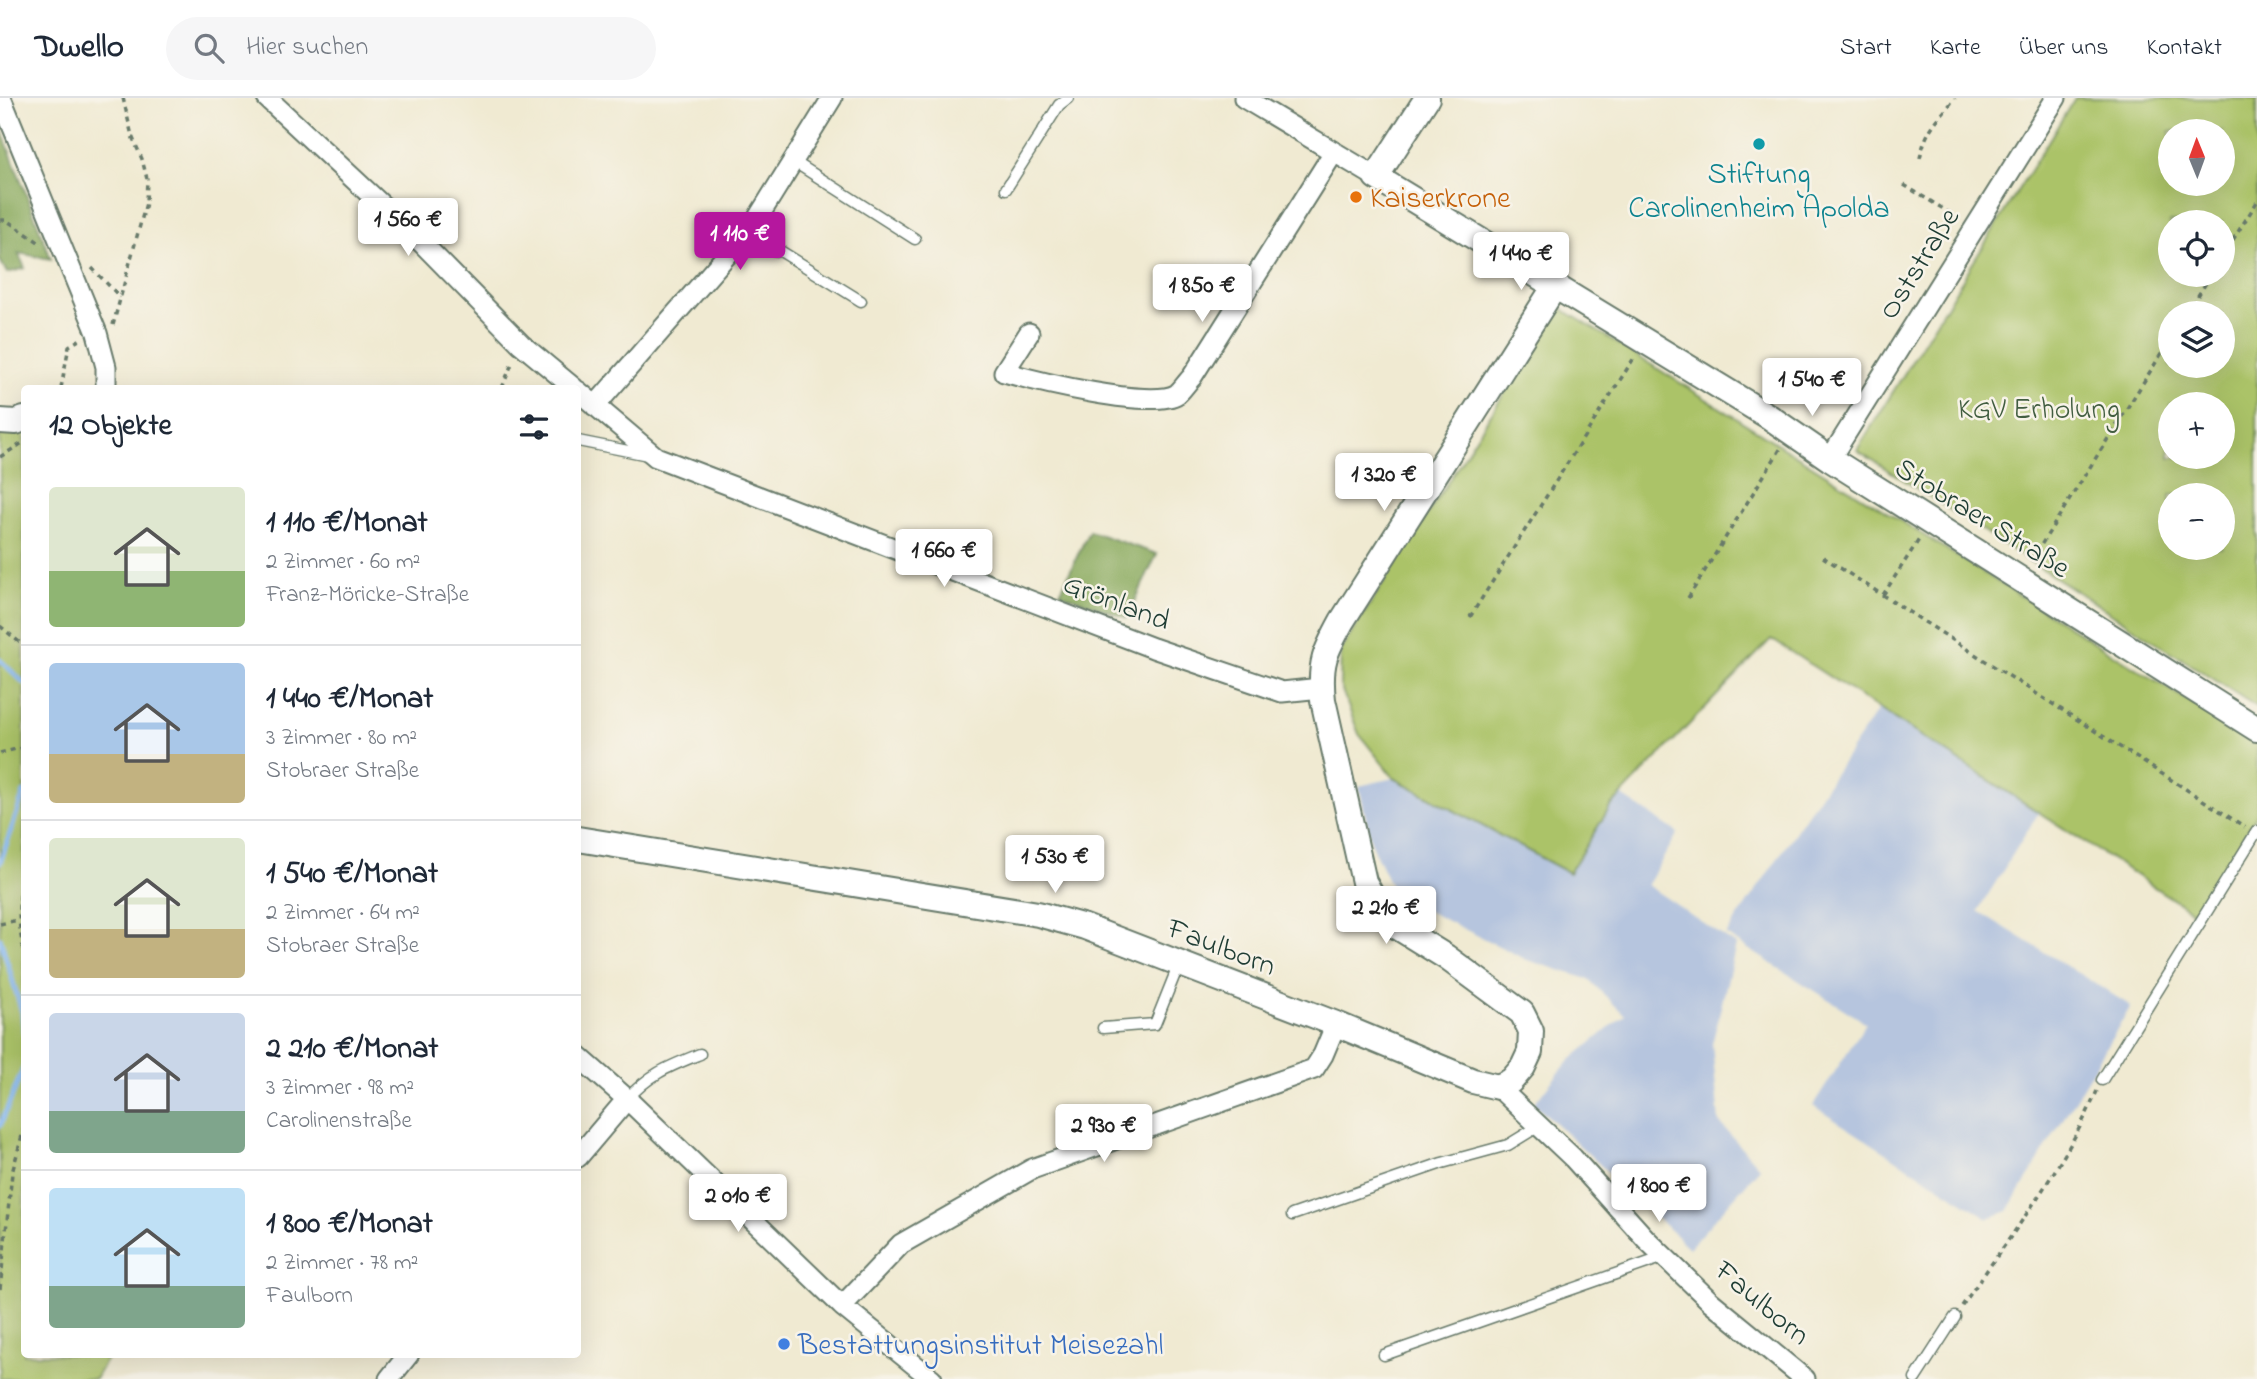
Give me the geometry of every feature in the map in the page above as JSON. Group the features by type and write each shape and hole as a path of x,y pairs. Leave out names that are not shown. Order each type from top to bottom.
{"street":[{"path":"1,98 69,264 106,329 106,385"},
{"name":"Grönland","path":"267,98 418,239 521,344 570,385"},
{"path":"595,406 754,224 832,98"},
{"name":"Stobraer Straße","path":"1244,98 1792,432 1830,459 2257,729"},
{"path":"1376,177 1427,98"},
{"name":"Oststraße","path":"1830,459 2056,98"},
{"path":"1029,332 1004,372 1055,386 1157,400 1177,394 1192,377 1334,152"},
{"path":"1498,1087 1511,1081 1523,1067 1530,1052 1531,1031 1522,1013 1446,957 1396,926 1377,905 1364,882 1321,688 1320,671 1326,650 1342,621 1555,286"},
{"name":"Grönland","path":"581,394 656,457 1153,648 1282,692 1321,688"},
{"path":"0,421 21,420"},
{"name":"Faulborn","path":"581,839 1038,914 1085,927 1336,1024 1473,1081 1498,1087 1573,1158 1664,1257 1710,1301 1805,1379"},
{"path":"842,1306 901,1244 1032,1170 1314,1069 1336,1024"},
{"path":"581,1059 627,1099 842,1306 932,1379"},
{"path":"581,1153 627,1099"},
{"path":"389,1379 406,1358"}],"lane":[{"path":"1006,189 1059,104 1068,98"},
{"path":"793,161 915,239"},
{"path":"740,242 782,252 861,301"},
{"path":"581,441 656,457"},
{"path":"2102,1080 2256,832"},
{"path":"1102,1028 1155,1024 1179,963"},
{"path":"627,1099 642,1082 661,1070 701,1054"},
{"path":"1292,1215 1441,1163 1508,1145 1539,1126"},
{"path":"1384,1355 1664,1257"},
{"path":"1915,1379 1955,1317"}],"path":[{"path":"62,385 69,346 106,329 120,298 146,202 146,179 142,159 132,135 123,98"},
{"path":"1920,158 1923,142 1931,125 1955,98"},
{"path":"1904,184 1955,216"},
{"path":"2235,237 2257,202"},
{"path":"0,220 6,220 69,264 83,259 120,298"},
{"path":"1470,617 1644,342"},
{"path":"503,385 521,344"},
{"path":"2030,563 2158,359"},
{"path":"1688,598 1792,432"},
{"path":"0,457 21,444"},
{"path":"1883,595 1931,521"},
{"path":"1823,557 2256,832"},
{"path":"0,626 21,644"},
{"path":"0,753 21,748"},
{"path":"21,888 18,920 21,936"},
{"path":"0,924 18,920"},
{"path":"1955,1317 2038,1199 2081,1127 2102,1080"},
{"path":"0,1289 12,1173 21,1139"}],"shaded area":[{"path":"1879,708 2039,812 1978,911 2131,1006 2008,1211 1988,1218 1813,1106 1866,1023 1726,935"},
{"path":"1394,778 1568,873 1610,807 1621,795 1678,833 1647,885 1736,945 1712,1044 1719,1122 1760,1168 1689,1248 1534,1103 1568,1062 1625,1015 1588,979 1527,960 1395,895 1372,846 1359,786"}],"green space":[{"name":"KGV Erholung","path":"2075,98 2257,99 2257,707 1857,450"},
{"path":"0,126 51,259 18,253 25,268 7,273 0,260"},
{"path":"1559,307 2257,744 2257,814 2196,914 1771,639 1610,807 1569,873 1394,778 1359,734 1340,685 1341,650"},
{"path":"0,429 21,429 21,1358 107,1358 95,1379 0,1379"},
{"path":"1089,531 1157,554 1127,618 1060,593"}],"waterway":[{"path":"0,660 21,680"},
{"path":"0,863 21,801"},
{"path":"0,938 21,1009"},
{"path":"0,1126 21,1074"}],"place":[{"name":"Stiftung Carolinenheim Apolda","path":"1759,144"},
{"name":"Kaiserkrone","path":"1356,197"},
{"name":"Bestattungsinstitut Meisezahl","path":"784,1344"}]}
